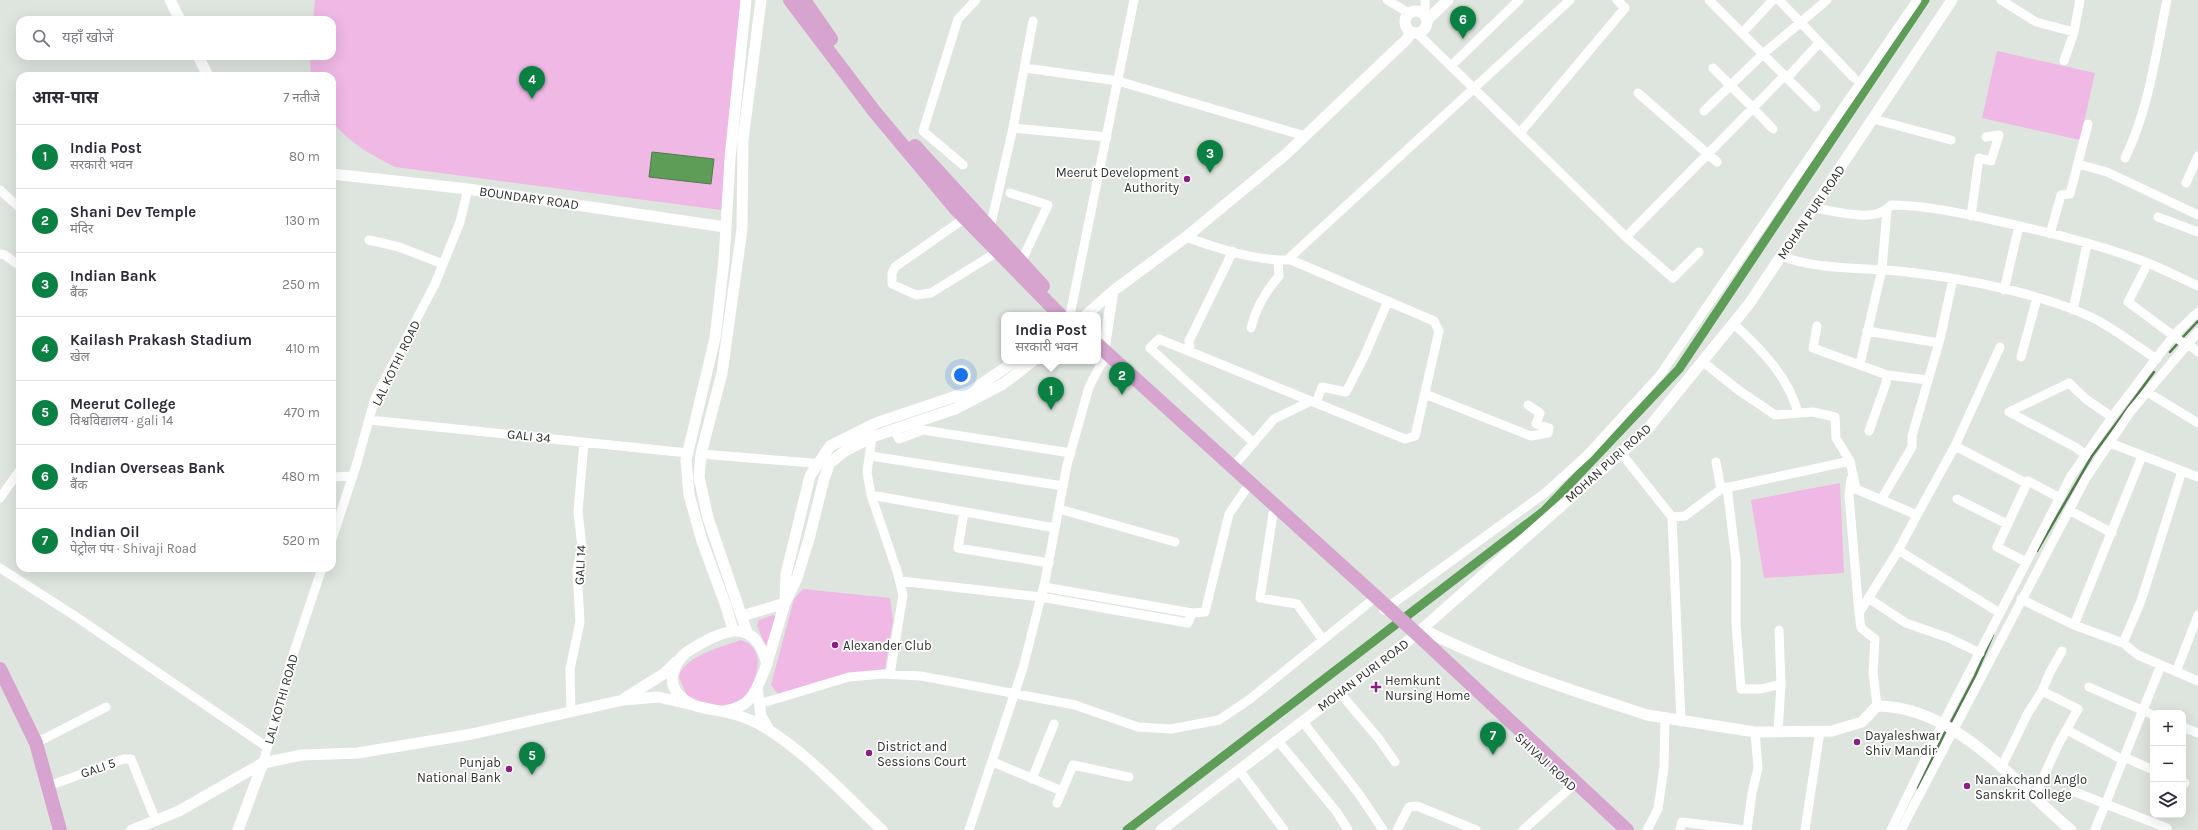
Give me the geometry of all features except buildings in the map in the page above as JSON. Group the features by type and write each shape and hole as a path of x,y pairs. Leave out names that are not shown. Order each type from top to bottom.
{"main road":[{"path":"790,0 874,111 965,218 1057,312"},
{"path":"804,0 876,102 1067,312"},
{"path":"1101,354 1232,468 1386,611"},
{"path":"1101,354 1273,514 1338,568 1371,601 1386,611"},
{"name":"SHIVAJI ROAD","path":"1386,611 1413,631 1575,784 1619,828"},
{"path":"0,669 36,743 60,830"}],"street":[{"path":"170,0 178,16"},
{"path":"733,631 727,609 702,541 689,495 686,460 715,338 724,261 725,227 746,0"},
{"path":"761,0 743,140 742,229 722,373 701,454 699,477 708,518 747,632 760,644 767,664"},
{"path":"918,149 958,19 976,0"},
{"path":"1071,312 1134,0"},
{"path":"1387,0 1409,13 1418,11 1426,18"},
{"path":"1088,312 1113,290 1186,237 1305,136 1406,40 1415,33 1425,30 1425,0"},
{"path":"1426,18 1448,0"},
{"path":"1451,66 1519,0"},
{"path":"1251,328 1256,310 1269,287 1279,276 1283,260 1570,0"},
{"path":"1520,133 1625,8 1617,0"},
{"path":"1709,0 1816,107"},
{"path":"1742,33 1773,0"},
{"path":"1779,0 1854,78"},
{"path":"1704,111 1763,54 1801,24 1827,0"},
{"path":"1386,611 1545,493 1587,455 1660,375 1917,0"},
{"name":"MOHAN PURI ROAD","path":"1161,830 1340,693 1646,431 1734,323 1814,208 1952,0"},
{"path":"2001,0 2036,22 2074,32"},
{"path":"2064,61 2074,32 2080,0"},
{"path":"2125,158 2132,144 2147,100 2167,0"},
{"path":"1409,13 1406,17 1405,24 1474,87 1626,237 1673,278 1700,252"},
{"path":"990,228 1013,128 1033,22"},
{"path":"1626,237 1819,43"},
{"path":"200,60 206,72"},
{"path":"1025,68 1118,81 1305,136"},
{"path":"1713,68 1773,129"},
{"path":"1638,93 1717,162"},
{"path":"1873,119 1951,140"},
{"path":"2050,234 2062,195 2070,194 2088,124"},
{"path":"1013,128 1107,137"},
{"path":"923,131 963,164"},
{"path":"1971,216 1979,158 1992,161 1999,135 1986,137"},
{"path":"2186,182 2197,162"},
{"path":"2078,164 2114,175 2198,215"},
{"name":"BOUNDARY ROAD","path":"336,174 468,189 725,227"},
{"name":"LAL KOTHI ROAD","path":"336,527 353,476 375,398 435,284 460,222 468,189"},
{"path":"0,190 16,204"},
{"path":"1010,193 1048,205 1022,262"},
{"path":"1814,208 1871,216 1887,210 1891,205 1901,205 1971,216 2019,226 2087,244 2148,263 2198,286"},
{"path":"1860,364 1882,269 1887,210"},
{"path":"2158,217 2198,232"},
{"path":"965,218 896,267 892,273 892,284 916,295 931,293 997,252"},
{"path":"2004,290 2019,226"},
{"path":"1186,237 1232,251 1283,260 1292,260 1434,321 1439,331 1415,436 1405,439 1190,350 1159,339 1150,348 1254,443"},
{"path":"369,240 399,246 443,264"},
{"path":"2073,310 2087,244"},
{"path":"1190,350 1189,341 1232,251"},
{"path":"0,254 5,255 16,263"},
{"path":"1781,256 1792,260 1828,265 1882,269 1953,279 2037,298 2093,318 2157,359"},
{"path":"2148,263 2128,302 2198,352"},
{"path":"1881,500 1912,447 1912,436 1939,343 1953,279"},
{"path":"1101,354 1113,290"},
{"path":"2020,357 2037,298"},
{"path":"1232,468 1274,418 1313,402 1322,387 1346,392 1364,357 1388,301"},
{"path":"1901,830 1980,653 2060,498 2086,455 2112,417 2157,359 2198,312"},
{"path":"1734,323 1760,348 1794,397 1798,413"},
{"path":"1817,326 1813,348 1887,375 1928,380"},
{"path":"1867,331 1939,343"},
{"path":"1891,830 1948,726 2021,599 2086,478 2131,411 2186,344 2198,332"},
{"path":"1859,613 1898,550 1955,446 2000,346"},
{"path":"1702,361 1737,389 1775,415 1812,412 1835,417 1836,438 1850,461 1856,489 1917,516"},
{"path":"785,604 786,574 810,476 830,446 846,436 876,422 971,391 1011,364"},
{"path":"724,712 742,707 753,696 767,664 785,604 797,578 830,464 845,451 872,437 955,409 1003,384 1030,364"},
{"path":"969,830 1015,693 1044,587 1063,486 1071,453 1089,387 1097,364"},
{"path":"1869,431 1886,383 1887,375"},
{"path":"2086,455 2075,447 2009,412 2069,383 2087,400 2112,417"},
{"path":"2147,392 2198,423"},
{"path":"1425,394 1531,436 1548,432 1549,428 1536,424 1540,413 1528,405"},
{"name":"GALI 34","path":"369,420 688,453"},
{"path":"894,429 899,439 923,430 1071,453"},
{"path":"872,437 868,472 871,495 903,594 890,674"},
{"name":"GALI 14","path":"571,711 570,670 580,622 577,569 582,547 578,512 584,442"},
{"path":"2110,443 2198,477"},
{"path":"1955,446 2026,483 2028,481 2060,498"},
{"path":"1621,452 1672,517 1681,722"},
{"path":"701,454 830,464"},
{"path":"871,456 1063,486"},
{"path":"2074,625 2142,456"},
{"path":"1672,517 1685,516 1724,488 1850,461"},
{"path":"1850,461 1849,496 1859,613 1861,628 1875,639 1873,672 1877,706"},
{"path":"1716,462 1724,488 1736,561 1736,624 1741,689 1761,689 1781,684"},
{"path":"2123,643 2141,601 2182,471"},
{"path":"0,498 16,476"},
{"path":"336,477 353,476"},
{"path":"2026,562 1997,548 2028,481"},
{"path":"1044,587 1192,612 1205,612 1229,514 1246,489"},
{"path":"871,495 1055,528"},
{"path":"1957,499 2008,524"},
{"path":"1059,508 1175,542"},
{"path":"2069,510 2112,533"},
{"path":"964,512 958,548 1049,563"},
{"path":"1273,514 1260,598 1297,604 1322,640"},
{"path":"1898,550 2000,613"},
{"path":"0,568 75,616 267,747"},
{"name":"LAL KOTHI ROAD","path":"238,830 263,763 291,661 321,572"},
{"path":"900,581 1041,597 1188,623 1192,612"},
{"path":"1868,598 1906,623 1949,638 1980,653"},
{"path":"2021,599 2074,625 2123,643 2138,655 2198,681"},
{"path":"759,704 849,677 890,674 921,676 1015,693 1075,705 1138,727 1171,729 1219,720 1250,699 1371,601"},
{"path":"742,616 785,604"},
{"path":"2176,672 2198,615"},
{"path":"1778,732 1781,684 1779,630"},
{"path":"623,700 665,673 698,645 733,631 747,632"},
{"path":"1413,631 1458,647 1532,678 1648,715 1665,717 1681,722 1755,732 1820,731 1832,730 1862,722 1877,706 1893,706 1948,726 2001,768 2071,830"},
{"path":"2001,768 2028,713 2042,691 2050,672 2062,651"},
{"path":"678,661 673,672 674,686 680,696 693,705"},
{"path":"2095,830 2161,665"},
{"path":"757,686 761,716 769,730"},
{"path":"2089,687 2150,714"},
{"path":"2034,797 2078,709 2042,691"},
{"path":"1340,693 1379,739 1395,762"},
{"path":"132,830 179,811 263,763 302,755 358,753 457,737 623,700 658,697 704,709 724,712 769,730 807,759 882,830"},
{"path":"36,743 106,708"},
{"path":"1647,830 1658,808 1664,768 1665,717"},
{"path":"1302,722 1359,794 1383,830"},
{"path":"1032,779 1054,724"},
{"path":"2186,728 2198,733"},
{"path":"2067,730 2124,759 2150,769"},
{"path":"1805,830 1820,731"},
{"path":"1680,830 1682,822 1746,830 1758,768 1755,732"},
{"path":"1278,741 1336,811 1348,830"},
{"name":"GALI 5","path":"48,786 124,759 131,759 156,821"},
{"path":"993,762 1062,791"},
{"path":"1057,803 1073,765 1129,777"},
{"path":"1239,770 1284,830"},
{"path":"1523,830 1575,784"},
{"path":"2075,792 2168,828"},
{"path":"1397,830 1409,807 1417,806 1476,830"}],"shaded area":[{"path":"315,0 742,0 721,210 395,167 369,153 346,136 336,126 336,72 311,72 310,60 336,60 336,16 313,16"},
{"path":"1997,51 2095,73 2080,140 1982,118"},
{"path":"652,152 714,159 711,184 649,177"},
{"path":"1840,483 1844,573 1764,578 1751,500"},
{"name":"Alexander Club","path":"803,589 890,598 893,620 885,669 833,678 778,694 771,685 794,599"},
{"path":"773,615 776,617 768,653 757,625 759,620"},
{"path":"741,640 749,644 755,650 758,665 748,697 731,704 718,706 704,703 687,696 679,677 682,670 695,658"}],"waterway":[{"path":"1127,830 1544,511 1679,369 1925,0"},
{"path":"2182,338 2198,321"},
{"path":"2170,352 2179,342"},
{"path":"2037,551 2092,456 2154,372"},
{"path":"1950,724 1975,676 1993,635"},
{"path":"1918,788 1946,730"}],"place":[{"name":"Indian Overseas Bank","path":"1463,39"},
{"name":"Kailash Prakash Stadium","path":"532,99"},
{"name":"Indian Bank","path":"1210,173"},
{"name":"Meerut Development Authority","path":"1187,179"},
{"name":"Shani Dev Temple","path":"1122,395"},
{"name":"India Post","path":"1051,410"},
{"name":"Alexander Club","path":"835,645"},
{"name":"Hemkunt Nursing Home","path":"1376,687"},
{"name":"Dayaleshwar Shiv Mandir","path":"1857,742"},
{"name":"District and Sessions Court","path":"869,753"},
{"name":"Indian Oil","path":"1493,755"},
{"name":"Punjab National Bank","path":"509,769"},
{"name":"Meerut College","path":"532,775"},
{"name":"Nanakchand Anglo Sanskrit College","path":"1967,786"}]}
